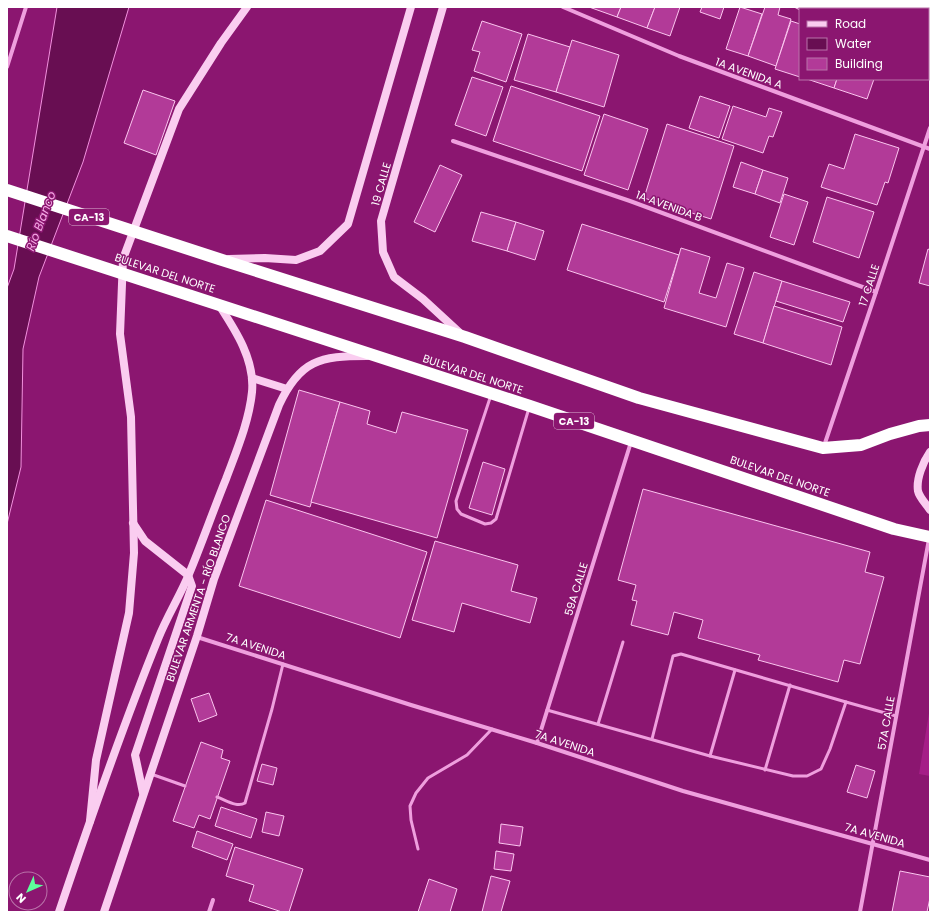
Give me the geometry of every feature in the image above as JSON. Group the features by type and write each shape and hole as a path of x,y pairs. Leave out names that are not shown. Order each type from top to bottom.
{"highway":[{"name":"CA-13","path":"7,190 465,337 639,398 823,448 861,446 890,434 919,426 930,425"},
{"name":"BULEVAR DEL NORTE","path":"7,236 530,406 894,529 930,537"}],"main road":[{"path":"90,821 96,760 129,613 134,552 131,417 120,334 123,259 179,109 247,7"},
{"name":"19 CALLE","path":"219,259 265,258 296,260 320,251 348,224 412,7"},
{"name":"19 CALLE","path":"442,7 381,221 383,252 394,277 423,299 465,337"},
{"name":"BULEVAR ARMENTA - RÍO BLANCO","path":"59,912 90,821 158,637 188,575 234,457 246,419 252,392 252,378 241,341 219,304"},
{"name":"BULEVAR ARMENTA - RÍO BLANCO","path":"104,912 197,636 214,579 279,406 287,389 305,367 323,359 340,356 376,356"},
{"path":"252,378 287,389"},
{"path":"930,452 919,478 918,492 930,510"},
{"path":"133,522 145,541 188,575 192,586 135,755 143,793"}],"street":[{"path":"7,67 26,7"},
{"name":"1A AVENIDA A","path":"563,7 679,56 930,149"},
{"name":"17 CALLE","path":"823,448 930,128"},
{"name":"1A AVENIDA B","path":"453,141 630,201 876,292"},
{"name":"59A CALLE","path":"537,743 632,440"},
{"name":"57A CALLE","path":"860,912 930,537"},
{"name":"7A AVENIDA","path":"197,636 537,743 683,791 930,860"},
{"path":"210,912 213,900"}],"lane":[{"path":"491,394 456,500 456,509 461,514 485,524 491,523 496,519 530,406"},
{"path":"598,724 623,642"},
{"path":"652,739 673,656 681,654 896,716"},
{"path":"217,797 238,805 243,805 245,803 283,664"},
{"path":"710,756 735,670"},
{"path":"765,770 790,685"},
{"path":"547,710 765,770 793,776 807,776 821,770 830,749 846,702"},
{"path":"418,849 410,820 410,806 416,793 428,778 467,755 492,729"},
{"path":"150,773 185,786"}],"shaded area":[{"path":"930,707 930,776 919,774"}],"water":[{"name":"Río Blanco","path":"57,7 129,7 83,162 39,277 23,349 21,467 7,524 7,288 14,269"}],"building":[{"path":"589,7 621,7 617,17"},
{"path":"621,7 655,7 647,28 617,17"},
{"path":"655,7 680,7 670,36 647,28"},
{"path":"702,7 724,7 720,19 700,12"},
{"path":"740,7 762,14 748,56 726,49"},
{"path":"765,7 780,7 778,15 791,19 776,66 748,56"},
{"path":"794,7 825,7 799,8 799,10"},
{"path":"831,7 859,7 859,8"},
{"path":"859,7 891,7 890,8"},
{"path":"930,7 930,20 929,8 893,8"},
{"path":"482,21 522,34 506,82 474,71 480,52 472,50"},
{"path":"791,21 799,24 799,77 775,69"},
{"path":"528,34 570,47 556,92 514,80"},
{"path":"929,36 930,37 929,52"},
{"path":"572,40 619,55 604,107 556,92"},
{"path":"472,77 503,87 486,136 455,125"},
{"path":"810,80 837,80 834,88"},
{"path":"837,80 874,80 867,99 834,88"},
{"path":"511,86 600,116 582,171 493,141"},
{"path":"143,90 175,101 156,155 124,143"},
{"path":"700,96 730,106 719,138 689,128"},
{"path":"733,106 766,117 769,108 782,112 773,137 769,136 763,153 722,139"},
{"path":"604,114 648,129 628,190 584,175"},
{"path":"667,124 734,146 711,219 644,198"},
{"path":"855,134 899,148 888,183 885,182 877,205 821,187 829,164 844,169"},
{"path":"741,162 763,170 755,194 733,187"},
{"path":"440,165 462,175 435,232 414,222"},
{"path":"763,170 788,178 780,203 755,194"},
{"path":"784,194 808,202 794,245 770,237"},
{"path":"827,197 874,212 859,258 813,242"},
{"path":"481,212 516,222 507,251 472,241"},
{"path":"516,222 544,231 535,260 507,251"},
{"path":"582,224 679,255 664,302 567,270"},
{"path":"681,248 710,257 699,293 716,298 727,263 744,268 726,327 664,308"},
{"path":"928,249 930,250 930,286 919,283"},
{"path":"754,272 782,281 763,343 734,334"},
{"path":"782,281 850,302 843,322 776,301"},
{"path":"774,306 842,327 831,365 763,343"},
{"path":"299,390 340,402 310,507 270,495"},
{"path":"340,402 370,411 367,424 396,433 402,412 468,430 437,538 311,502"},
{"path":"483,462 505,469 492,515 469,508"},
{"path":"643,489 870,552 865,572 884,577 860,664 844,660 838,682 758,660 760,655 698,638 703,620 674,612 668,635 631,625 637,601 632,600 636,585 618,580"},
{"path":"266,500 427,552 400,638 239,586"},
{"path":"435,541 518,565 511,591 537,598 530,623 462,603 454,632 412,620"},
{"path":"209,693 217,715 199,722 191,699"},
{"path":"201,742 223,750 221,758 230,761 210,819 199,815 194,828 173,821"},
{"path":"262,764 277,768 273,785 257,781"},
{"path":"856,765 875,771 867,798 847,792"},
{"path":"221,807 257,819 251,838 215,826"},
{"path":"266,812 284,816 279,836 262,832"},
{"path":"501,824 523,827 520,846 499,843"},
{"path":"197,831 233,844 227,860 192,847"},
{"path":"235,847 303,869 289,912 282,912 249,901 254,885 226,876"},
{"path":"496,851 514,854 511,871 494,869"},
{"path":"900,871 930,877 930,898 927,912 892,912"},
{"path":"491,876 510,881 501,912 482,912"},
{"path":"429,879 457,889 450,912 418,912"}]}
